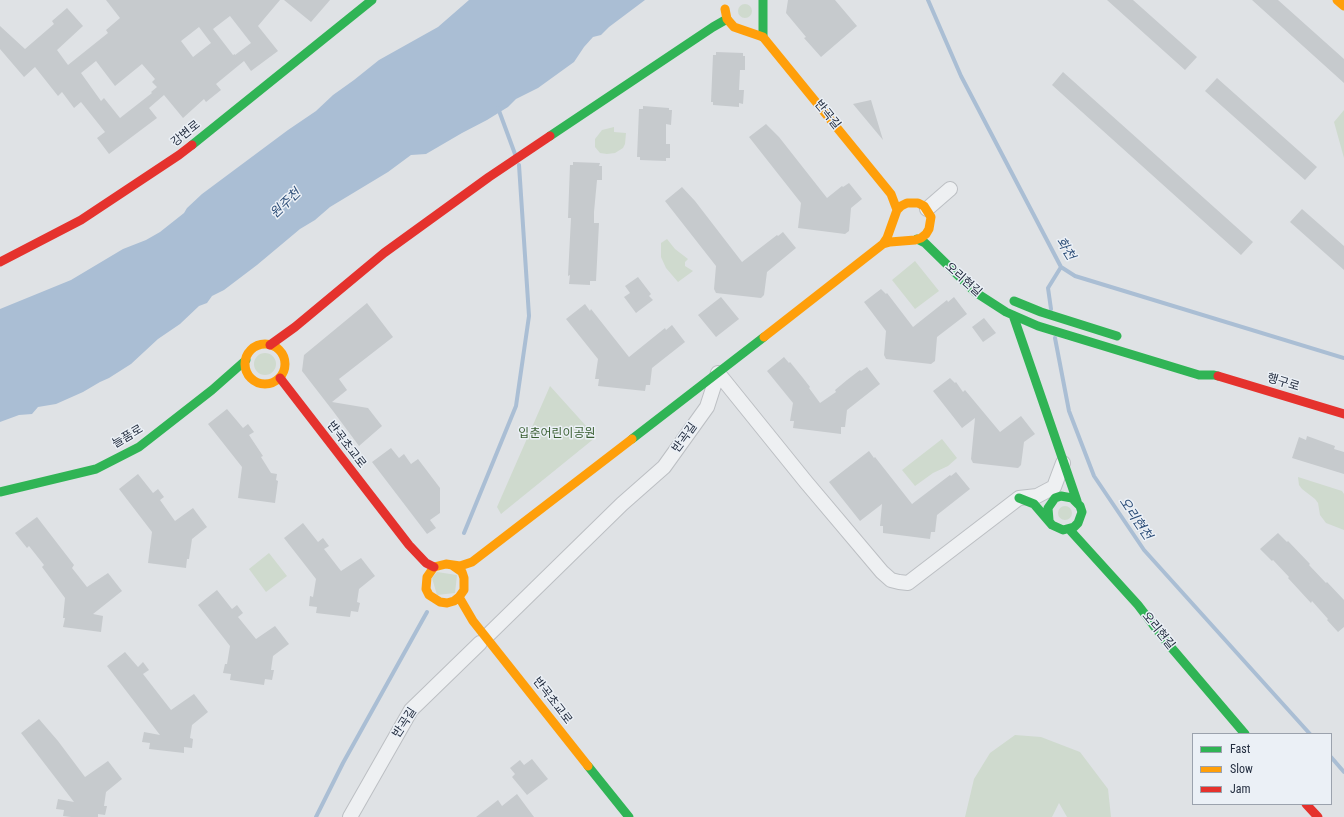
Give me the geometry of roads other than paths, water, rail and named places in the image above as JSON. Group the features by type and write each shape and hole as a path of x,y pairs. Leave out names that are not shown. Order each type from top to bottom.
{"street":[{"name":"강변로","path":"0,262 81,220 179,155 372,0"},
{"path":"713,27 729,0"},
{"path":"1337,0 1344,6"},
{"path":"725,9 727,20 734,27 740,30 746,30 758,26 762,21 763,6"},
{"path":"746,30 763,37 763,6"},
{"path":"270,345 384,253 489,177 713,27 727,20"},
{"name":"반곡길","path":"763,37 890,194"},
{"path":"926,209 950,189"},
{"path":"883,244 913,239 931,233 931,217 926,209 918,203 906,203 890,194"},
{"path":"890,194 897,210"},
{"path":"427,577 434,567 442,564 460,566 472,562 718,373 883,244 887,238 897,210 906,203"},
{"path":"893,222 898,233 903,237 913,239"},
{"name":"오리현길","path":"913,239 925,243 975,292 989,302 1038,326 1108,347"},
{"path":"1003,295 1035,310 1119,337"},
{"path":"299,335 314,311"},
{"path":"1013,315 1063,463 1087,526"},
{"path":"270,345 276,347 287,356 284,372 280,378 268,384 262,384 248,379 246,360 252,350 257,346 270,345"},
{"name":"행구로","path":"1108,347 1199,374 1214,375 1344,414"},
{"name":"늘품로","path":"0,492 96,469 139,447 212,390 246,360"},
{"name":"행구로","path":"1204,367 1214,375"},
{"path":"718,373 806,482 882,572 891,580 908,583 1020,498 1055,493 1067,496 1077,501"},
{"name":"반곡길","path":"350,817 411,710 622,504 664,466 707,407 718,373"},
{"name":"반곡초교로","path":"280,378 409,545"},
{"path":"212,390 231,384"},
{"path":"1049,520 1048,508 1055,493 1063,463"},
{"path":"1020,498 1034,504 1052,524 1063,530 1074,527 1078,523 1082,512"},
{"name":"오리현길","path":"1069,529 1138,605 1164,639 1244,733"},
{"path":"409,545 424,568 427,577 426,589 429,595 440,602 447,603 454,601 464,590 464,578 462,572 452,565"},
{"path":"409,545 426,563 434,567"},
{"path":"1097,547 1138,605"},
{"path":"464,578 472,562"},
{"name":"반곡초교로","path":"459,597 496,665"},
{"name":"반곡초교로","path":"447,603 483,640 629,817"},
{"path":"1307,805 1318,817"}],"water":[{"name":"원주천","path":"469,0 645,0 609,27 601,35 593,37 574,62 538,88 516,99 508,107 487,120 426,154 411,155 388,172 330,207 224,290 212,296 207,303 199,306 180,324 158,339 131,364 83,392 56,404 38,407 32,414 19,415 0,422 0,309 71,280 123,249 146,240 160,232 184,213 187,208 202,194 316,111 333,95 379,60 438,27"}],"waterway":[{"name":"오리현천","path":"928,0 961,76 1061,267 1075,276 1344,358"},
{"path":"498,108 515,154"},
{"path":"464,533 516,406 529,316 519,165"},
{"name":"오리현천","path":"1051,309 1048,288 1061,267"},
{"name":"오리현천","path":"1055,338 1069,411 1094,476 1144,550 1309,733"},
{"path":"316,817 343,763 427,612"},
{"name":"오리현천","path":"1332,758 1344,772"}],"water label":[{"name":"화천","path":"1065,249"}],"park label":[{"name":"입춘어린이공원","path":"557,434"}]}
